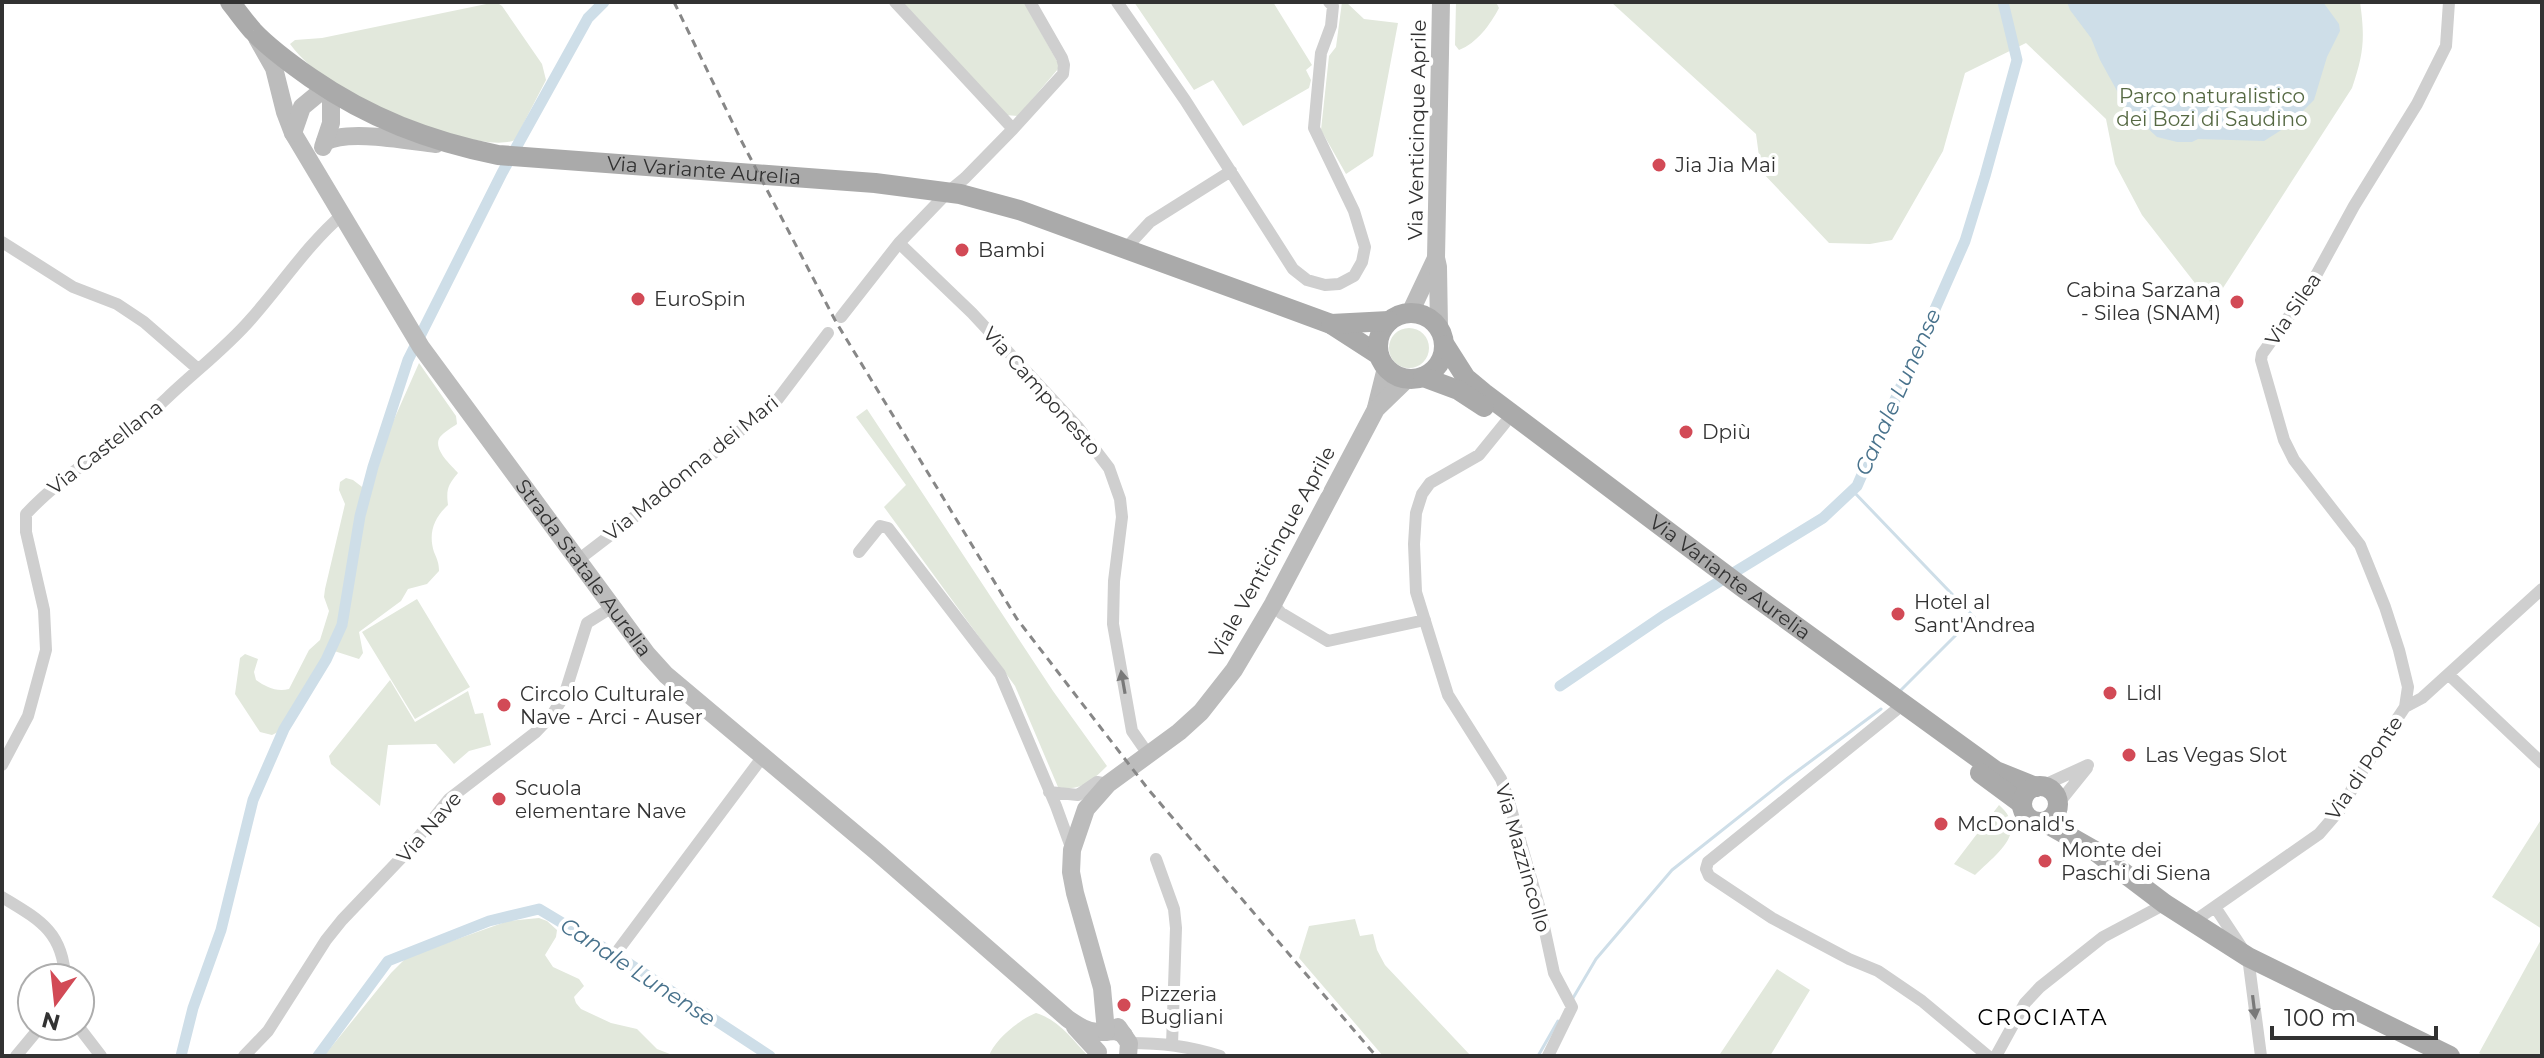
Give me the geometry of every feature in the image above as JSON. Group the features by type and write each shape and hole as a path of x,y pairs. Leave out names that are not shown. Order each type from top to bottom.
{"main road":[{"name":"Strada Statale Aurelia","path":"230,2 254,32 274,68 293,133 417,342 611,608 666,675 1072,1021 1100,1054"},
{"name":"Via Venticinque Aprile","path":"1441,2 1436,258 1442,336"},
{"name":"Strada Statale Aurelia","path":"254,32 294,66"},
{"name":"Via Variante Aurelia","path":"294,66 385,121 458,147 498,155 875,183 948,192 1019,210 1331,324 1382,361"},
{"path":"293,133 302,107 328,89 331,123 320,159 321,177"},
{"path":"325,142 334,137 349,136 458,147"},
{"name":"Via Venticinque Aprile","path":"1410,313 1436,258"},
{"path":"1410,313 1421,314 1431,320 1442,336 1439,365 1415,378 1399,378 1382,361 1379,336 1389,321 1410,313"},
{"name":"Via Variante Aurelia","path":"1331,324 1389,321"},
{"name":"Via Variante Aurelia","path":"1442,336 1466,378 1707,566"},
{"name":"Viale Venticinque Aprile","path":"1123,1045 1102,988 1071,872 1072,850 1086,809 1108,784 1201,712 1234,670 1273,604 1376,409 1382,361"},
{"name":"Via Variante Aurelia","path":"1415,378 1458,390 1996,771 2051,790 2053,811 2095,851 2165,904 2248,957 2450,1056"},
{"name":"Viale Venticinque Aprile","path":"1376,409 1415,378"},
{"name":"Via Variante Aurelia","path":"1737,588 2022,804 2027,817 2035,822 2053,811"},
{"path":"2022,804 2026,793 2039,786"},
{"name":"Viale Venticinque Aprile","path":"1102,988 1105,1010 1123,1045"},
{"path":"1072,1021 1083,1026 1097,1023 1105,1010"},
{"path":"1072,1021 1123,1045"},
{"path":"1100,1054 1097,1043 1123,1045"}],"street":[{"path":"895,2 1013,129"},
{"path":"841,317 899,243 1013,129 1063,74 1064,65 1030,2"},
{"path":"1117,2 1293,269 1307,280 1325,285 1339,284 1354,276 1362,262 1365,247 1354,211 1314,128 1321,53 1331,26 1333,6 1329,2"},
{"name":"Via Silea","path":"2405,707 2408,687 2399,650 2360,545 2294,460 2284,440 2261,360 2262,354 2322,267 2354,206 2417,104 2446,46 2449,2"},
{"path":"1126,248 1150,222 1231,171"},
{"name":"Via Castellana","path":"2,765 28,716 46,650 44,610 26,532 26,514 43,496 151,413 249,321 306,251 343,214"},
{"path":"2,242 73,287 117,304 144,322 198,369"},
{"name":"Via Camponesto","path":"899,243 972,313 1077,426 1109,468 1116,483 1122,517 1114,581 1113,624 1132,731 1148,754"},
{"name":"Via Madonna dei Mari","path":"578,560 672,488 778,399 828,333"},
{"name":"Via Mazzincollo","path":"1505,423 1479,455 1430,483 1422,494 1416,513 1414,544 1416,592 1448,695 1501,779 1541,913 1554,973 1570,1002 1548,1056"},
{"path":"859,552 880,526 888,528 1000,674 1072,850"},
{"name":"Via di Ponte","path":"2193,922 2319,834 2344,805 2370,758 2405,707 2422,698 2449,675 2542,589"},
{"path":"1273,604 1281,613 1328,641 1425,620"},
{"name":"Via Nave","path":"244,1056 268,1031 326,940 404,855 449,799 536,732 552,715 564,696 587,623 611,608"},
{"path":"2449,675 2542,763"},
{"path":"1896,710 1708,862 1706,869 1709,876 1772,918 1878,971 1922,1001 1988,1056"},
{"path":"619,949 764,759"},
{"path":"2039,786 2088,765 2053,811"},
{"path":"1049,792 1078,795 1097,782 1108,784"},
{"path":"1156,859 1174,909 1176,928 1172,1045"},
{"path":"2,897 41,921 52,934 62,962"},
{"path":"1996,1056 2025,1003 2040,987 2103,937 2165,904"},
{"path":"2215,907 2248,957 2261,1056"},
{"path":"1123,1045 1161,1043 1220,1056"}],"green space":[{"path":"496,2 502,6 542,64 546,80 515,140 498,143 450,134 368,102 331,81 290,44 295,40 322,38"},
{"path":"902,2 1024,2 1058,63 1058,69 1018,116 1005,115"},
{"path":"1134,2 1273,2 1312,65 1306,70 1311,80 1309,88 1243,126 1213,80 1194,90"},
{"path":"1342,2 1346,2 1364,19 1398,23 1373,156 1346,174 1321,130 1329,56 1336,47"},
{"path":"1456,2 1496,2 1499,8 1482,33 1459,50 1455,45"},
{"name":"Parco naturalistico dei Bozi di Saudino","path":"1611,2 2360,2 2363,26 2359,65 2352,88 2212,305 2142,215 2115,164 2106,119 2026,43 1965,73 1943,151 1892,240 1870,244 1829,243 1761,171 1756,134"},
{"path":"1409,328 1423,334 1429,348 1423,362 1409,368 1395,362 1389,348 1395,334"},
{"path":"419,363 456,416 457,424 438,442 443,456 458,473 448,488 448,505 439,515 432,532 439,571 427,584 408,589 401,601 359,632 363,653 359,659 331,650 327,652 280,731 272,735 260,732 235,694 240,658 245,654 258,659 254,672 260,683 275,689 289,689 309,650 320,640 329,611 324,597 325,589 345,504 339,490 340,482 346,478 353,480 370,493 392,424"},
{"path":"867,409 1053,691 1107,766 1085,784 1073,788 1058,787 1015,686 884,507 906,485 856,417"},
{"path":"417,599 470,687 415,719 362,632"},
{"path":"390,680 415,722 468,691 475,714 483,713 491,745 469,751 454,764 436,744 388,745 380,806 331,764 329,756"},
{"path":"1999,805 2011,824 2011,833 2000,851 1975,875 1954,864"},
{"path":"2542,818 2542,929 2492,897"},
{"path":"539,918 557,930 545,955 553,967 579,979 584,986 574,997 581,1009 611,1023 637,1029 657,1049 675,1056 324,1056 407,957 508,921"},
{"path":"1355,919 1360,936 1373,934 1385,965 1471,1056 1383,1056 1299,958 1309,926"},
{"path":"2542,938 2542,1056 2484,1056 2479,1053"},
{"path":"1777,969 1810,990 1770,1056 1722,1056 1720,1054"},
{"path":"1036,1013 1058,1025 1088,1056 989,1056 1008,1031"}],"shaded area":[{"path":"2067,2 2323,2 2339,24 2340,31 2327,57 2314,100 2289,125 2264,141 2198,139 2177,142 2157,137 2127,109 2091,38"}],"waterway":[{"path":"181,1056 193,1008 221,930 253,800 284,729 326,660 342,625 360,516 408,360 502,173 588,18 604,2"},
{"name":"Canale Lunense","path":"1560,686 1663,616 1823,518 1857,486 1965,241 1985,176 2017,60 2003,2"},
{"path":"1852,490 1974,617 1901,690"},
{"path":"1573,998 1596,959 1672,870 1881,709"},
{"name":"Canale Lunense","path":"318,1056 388,961 489,921 539,909 619,957 770,1056"},
{"path":"1538,1056 1558,1021"}],"railway":[{"path":"674,2 742,142 836,322 1017,619 1148,789 1376,1056"}],"place":[{"name":"Jia Jia Mai","path":"1659,165"},
{"name":"Bambi","path":"962,250"},
{"name":"EuroSpin","path":"638,299"},
{"name":"Cabina Sarzana - Silea (SNAM)","path":"2237,302"},
{"name":"Dpiù","path":"1686,432"},
{"name":"Hotel al Sant'Andrea","path":"1898,614"},
{"name":"Lidl","path":"2110,693"},
{"name":"Circolo Culturale Nave - Arci - Auser","path":"504,705"},
{"name":"Las Vegas Slot","path":"2129,755"},
{"name":"Scuola elementare Nave","path":"499,799"},
{"name":"McDonald's","path":"1941,824"},
{"name":"Monte dei Paschi di Siena","path":"2045,861"},
{"name":"Pizzeria Bugliani","path":"1124,1005"}],"district":[{"name":"CROCIATA","path":"2043,1017"}]}
